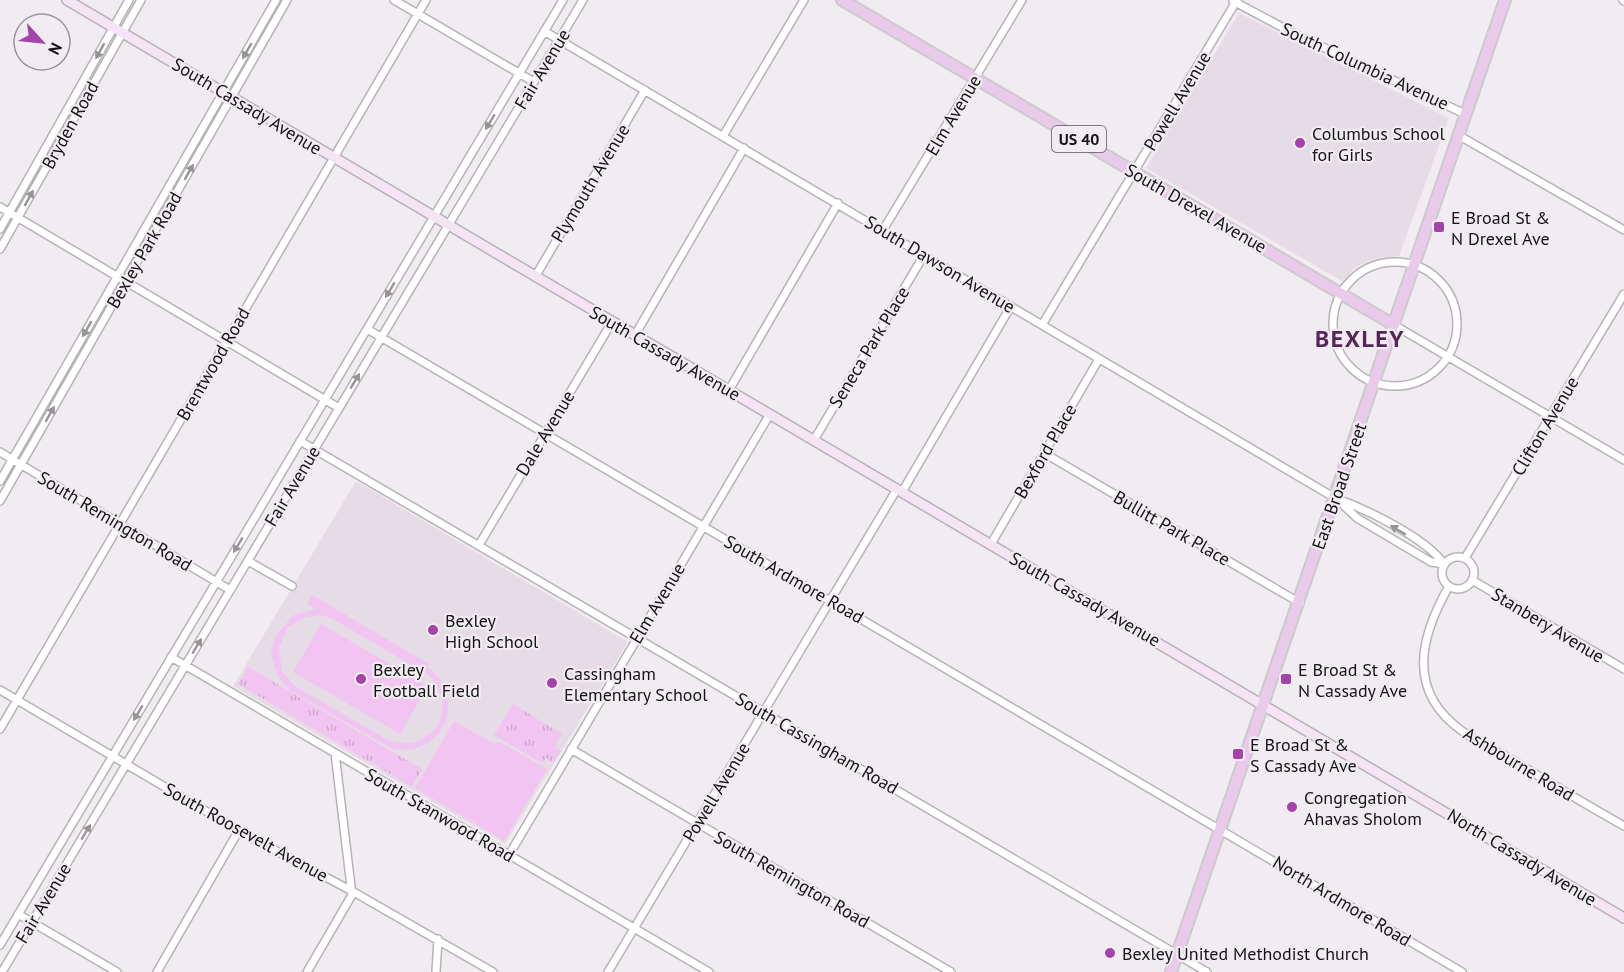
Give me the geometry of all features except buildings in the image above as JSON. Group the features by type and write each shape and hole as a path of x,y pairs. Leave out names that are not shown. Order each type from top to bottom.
{"main road":[{"name":"South Drexel Avenue","path":"842,0 1394,325"},
{"name":"East Broad Street","path":"1172,972 1505,0"}],"street":[{"name":"South Cassady Avenue","path":"67,0 1265,705"},
{"name":"Bryden Road","path":"0,249 118,30 129,0"},
{"name":"Bryden Road","path":"0,229 118,30 141,0"},
{"name":"Bexley Park Road","path":"0,501 126,281 276,0"},
{"name":"Bexley Park Road","path":"0,481 117,277 227,94 287,0"},
{"path":"394,0 534,82"},
{"name":"Brentwood Road","path":"0,729 426,0"},
{"name":"Fair Avenue","path":"0,945 563,0"},
{"name":"Fair Avenue","path":"2,972 582,0"},
{"path":"723,136 804,0"},
{"name":"Elm Avenue","path":"883,230 1022,0"},
{"name":"South Columbia Avenue","path":"1235,1 1293,33 1466,114"},
{"name":"Powell Avenue","path":"1042,325 1235,1"},
{"name":"South Dawson Avenue","path":"544,31 1335,498"},
{"name":"Plymouth Avenue","path":"535,277 645,90"},
{"path":"1458,135 1624,230"},
{"path":"635,335 744,148"},
{"path":"729,390 838,203"},
{"path":"0,207 339,408"},
{"name":"Seneca Park Place","path":"814,440 924,255"},
{"path":"1393,262 1415,266 1438,280 1453,303 1456,330 1447,356 1432,373 1416,382 1395,386 1374,382 1352,370 1334,339 1333,317 1341,293 1354,277 1373,266 1393,262"},
{"name":"Clifton Avenue","path":"1465,558 1624,294"},
{"name":"Powell Avenue","path":"608,972 1011,306"},
{"name":"Dale Avenue","path":"479,545 612,322"},
{"path":"1394,325 1624,460"},
{"name":"South Ardmore Road","path":"367,329 1221,830"},
{"name":"Bexford Place","path":"991,544 1099,358"},
{"name":"Elm Avenue","path":"508,855 770,414"},
{"name":"South Cassingham Road","path":"300,441 1207,972"},
{"name":"South Remington Road","path":"0,452 230,590"},
{"name":"Bullitt Park Place","path":"1044,453 1300,603"},
{"path":"1335,498 1357,518 1431,562 1444,564 1455,557 1465,558 1472,565 1472,580 1459,589 1449,586 1443,577 1444,564 1436,553 1363,508 1335,498"},
{"path":"248,561 292,586"},
{"name":"Stanbery Avenue","path":"1472,580 1624,669"},
{"name":"Ashbourne Road","path":"1449,586 1430,621 1423,651 1426,683 1439,709 1462,731 1624,826"},
{"name":"South Stanwood Road","path":"171,657 710,972"},
{"name":"South Roosevelt Avenue","path":"0,690 239,830 438,939 493,972"},
{"name":"North Cassady Avenue","path":"1265,705 1624,918"},
{"name":"South Remington Road","path":"571,749 951,972"},
{"path":"307,972 352,891 334,753"},
{"path":"157,972 239,830"},
{"name":"North Ardmore Road","path":"1221,830 1462,972"},
{"path":"18,914 117,972"},
{"path":"436,972 438,939"}],"shaded area":[{"name":"Columbus School for Girls","path":"1239,13 1449,118 1399,256 1373,259 1356,267 1342,281 1146,168"},
{"path":"356,481 628,642 505,844 233,686"}],"green space":[{"path":"312,595 429,664 427,667 440,679 447,694 448,709 444,723 436,736 424,745 409,749 391,748 291,691 278,677 271,653 275,636 294,615 316,609 307,604","holes":["321,615 333,619 430,676 439,690 442,703 441,716 436,727 427,736 416,741 402,743 386,739 295,686 282,672 279,647 288,627 305,617"]},
{"name":"Bexley Football Field","path":"321,624 428,686 400,734 293,672"},
{"path":"248,667 422,769 412,787 238,684"},
{"path":"513,704 562,734 555,747 561,751 553,763 546,758 542,763 494,735"},
{"path":"454,721 493,743 500,742 547,769 504,841 415,788"}],"place":[{"name":"Columbus School for Girls","path":"1300,143"},
{"name":"E Broad St & N Drexel Ave","path":"1439,227"},
{"name":"Bexley High School","path":"433,630"},
{"name":"Bexley Football Field","path":"361,679"},
{"name":"E Broad St & N Cassady Ave","path":"1286,679"},
{"name":"Cassingham Elementary School","path":"552,683"},
{"name":"E Broad St & S Cassady Ave","path":"1238,754"},
{"name":"Congregation Ahavas Sholom","path":"1292,807"},
{"name":"Bexley United Methodist Church","path":"1110,953"}],"district":[{"name":"BEXLEY","path":"1360,338"}]}
